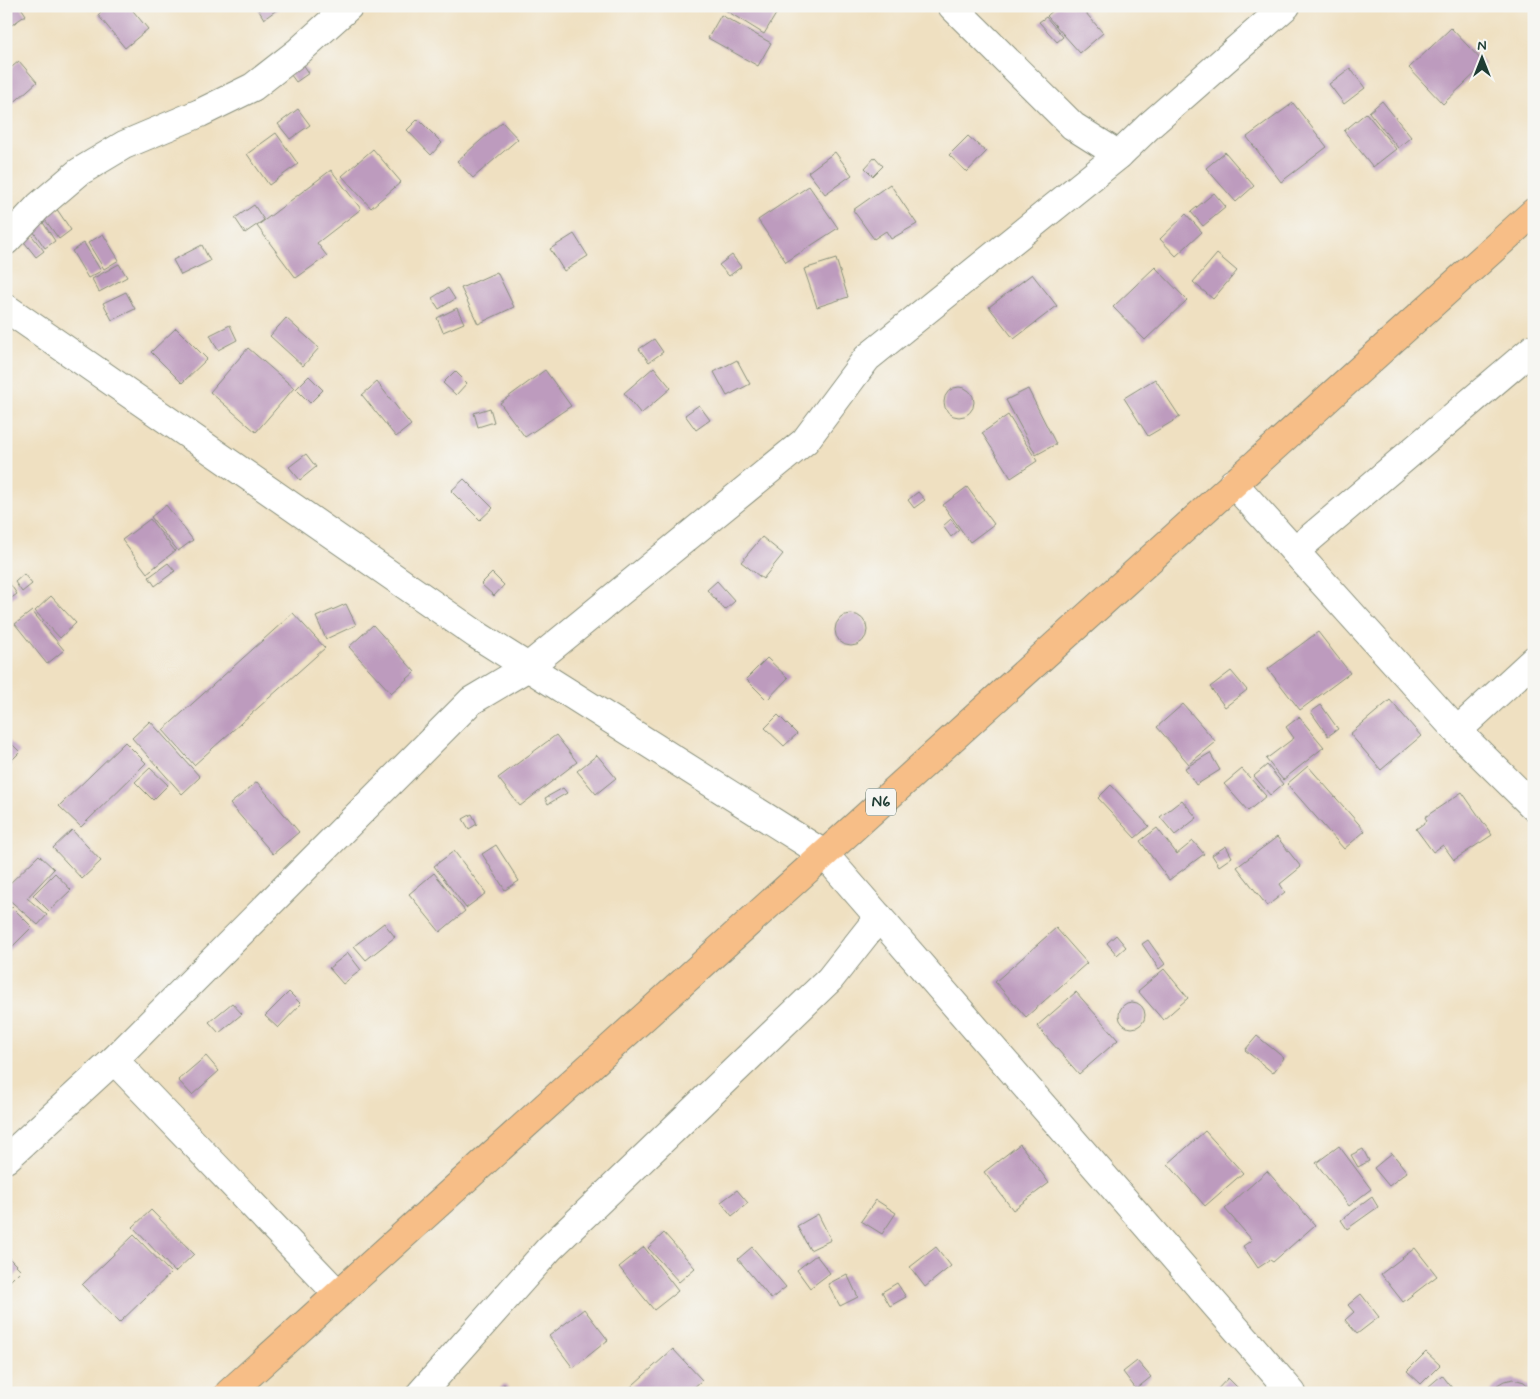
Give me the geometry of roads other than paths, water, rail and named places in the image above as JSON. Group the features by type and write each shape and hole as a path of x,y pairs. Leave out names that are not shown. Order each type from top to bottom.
{"highway":[{"name":"N6","path":"229,1393 1534,212"}],"street":[{"path":"6,241 39,206 79,172 124,145 200,113 253,87 349,6"},
{"path":"6,1159 114,1060 471,701 528,667 805,441 867,358 1119,155 1149,126 1286,6"},
{"path":"956,7 1073,126 1119,155"},
{"path":"6,308 477,635 824,854 879,917 1266,1382 1292,1393"},
{"path":"1295,551 1534,348"},
{"path":"1233,483 1457,731 1534,807"},
{"path":"1457,731 1534,660"},
{"path":"421,1393 549,1249 830,979 879,917"},
{"path":"114,1060 338,1294"}]}
